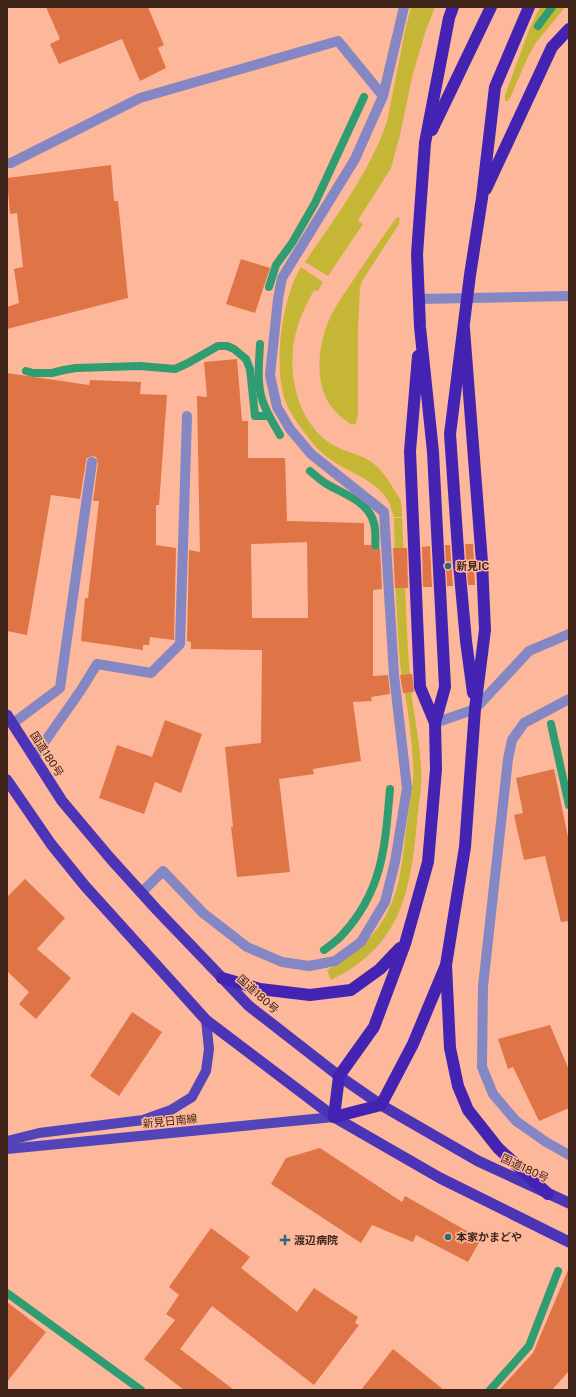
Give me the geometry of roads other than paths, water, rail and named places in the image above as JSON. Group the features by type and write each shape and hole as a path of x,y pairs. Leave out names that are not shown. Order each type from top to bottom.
{"highway":[{"path":"334,1117 339,1076 374,1027 404,944 428,862 436,770 436,723 445,688 433,452 420,327 417,254 425,143 449,18 453,7"},
{"path":"425,143 492,7"},
{"path":"475,709 466,641 459,564 450,434 482,198 495,88 529,7"},
{"path":"482,198 527,104 552,47 569,29"},
{"path":"420,327 410,451 420,687 436,723"},
{"path":"464,329 482,554 485,630 475,709 465,847 446,965 450,1048 458,1086 468,1110 498,1148 548,1194"},
{"name":"国道180号","path":"10,720 62,801 141,893 249,1006 339,1076 381,1105 478,1161 569,1203"},
{"path":"7,780 51,844 85,886 206,1020 334,1117 440,1178 569,1242"},
{"path":"222,978 260,989 310,995 350,990 380,969 404,944"},
{"path":"334,1117 381,1105 413,1044 446,965"}],"main road":[{"path":"7,1141 39,1133 143,1120 170,1110 192,1097 206,1071 209,1049 206,1020"},
{"name":"新見日南線","path":"7,1149 334,1117"}],"street":[{"path":"141,893 163,871 203,913 247,946 282,962 309,966 335,961 361,942 385,902 395,862 407,788 394,675 384,512 311,454 294,434 277,407 270,375 278,299 282,278 355,159 383,96 404,7"},
{"path":"7,163 11,163 140,98 338,41 383,96"},
{"path":"419,299 569,296"},
{"path":"34,757 98,664 151,673 180,644 187,416"},
{"path":"10,720 60,688 92,462"},
{"path":"436,723 475,709 529,651 569,634"},
{"path":"569,699 524,723 512,740 508,759 483,986 482,1067 493,1094 516,1121 546,1142 569,1155"}],"waterway":[{"path":"538,26 552,7"},
{"path":"269,287 276,265 292,243 315,203 364,97"},
{"path":"260,344 260,392 270,418 280,435"},
{"path":"26,371 33,373 52,373 76,368 140,366 175,369 218,346 227,346 234,349 246,359 250,369 255,416 269,416"},
{"path":"310,471 325,483 356,500 369,512 373,519 375,529 375,560"},
{"path":"551,724 569,805"},
{"path":"324,950 341,936 356,917 367,901 374,884 380,866 386,830 390,789"},
{"path":"490,1390 529,1346 558,1271"},
{"path":"7,1293 141,1390"}],"place":[{"name":"新見IC","path":"448,566"},
{"name":"本家かまどや","path":"448,1237"},
{"name":"渡辺病院","path":"285,1240"}]}
